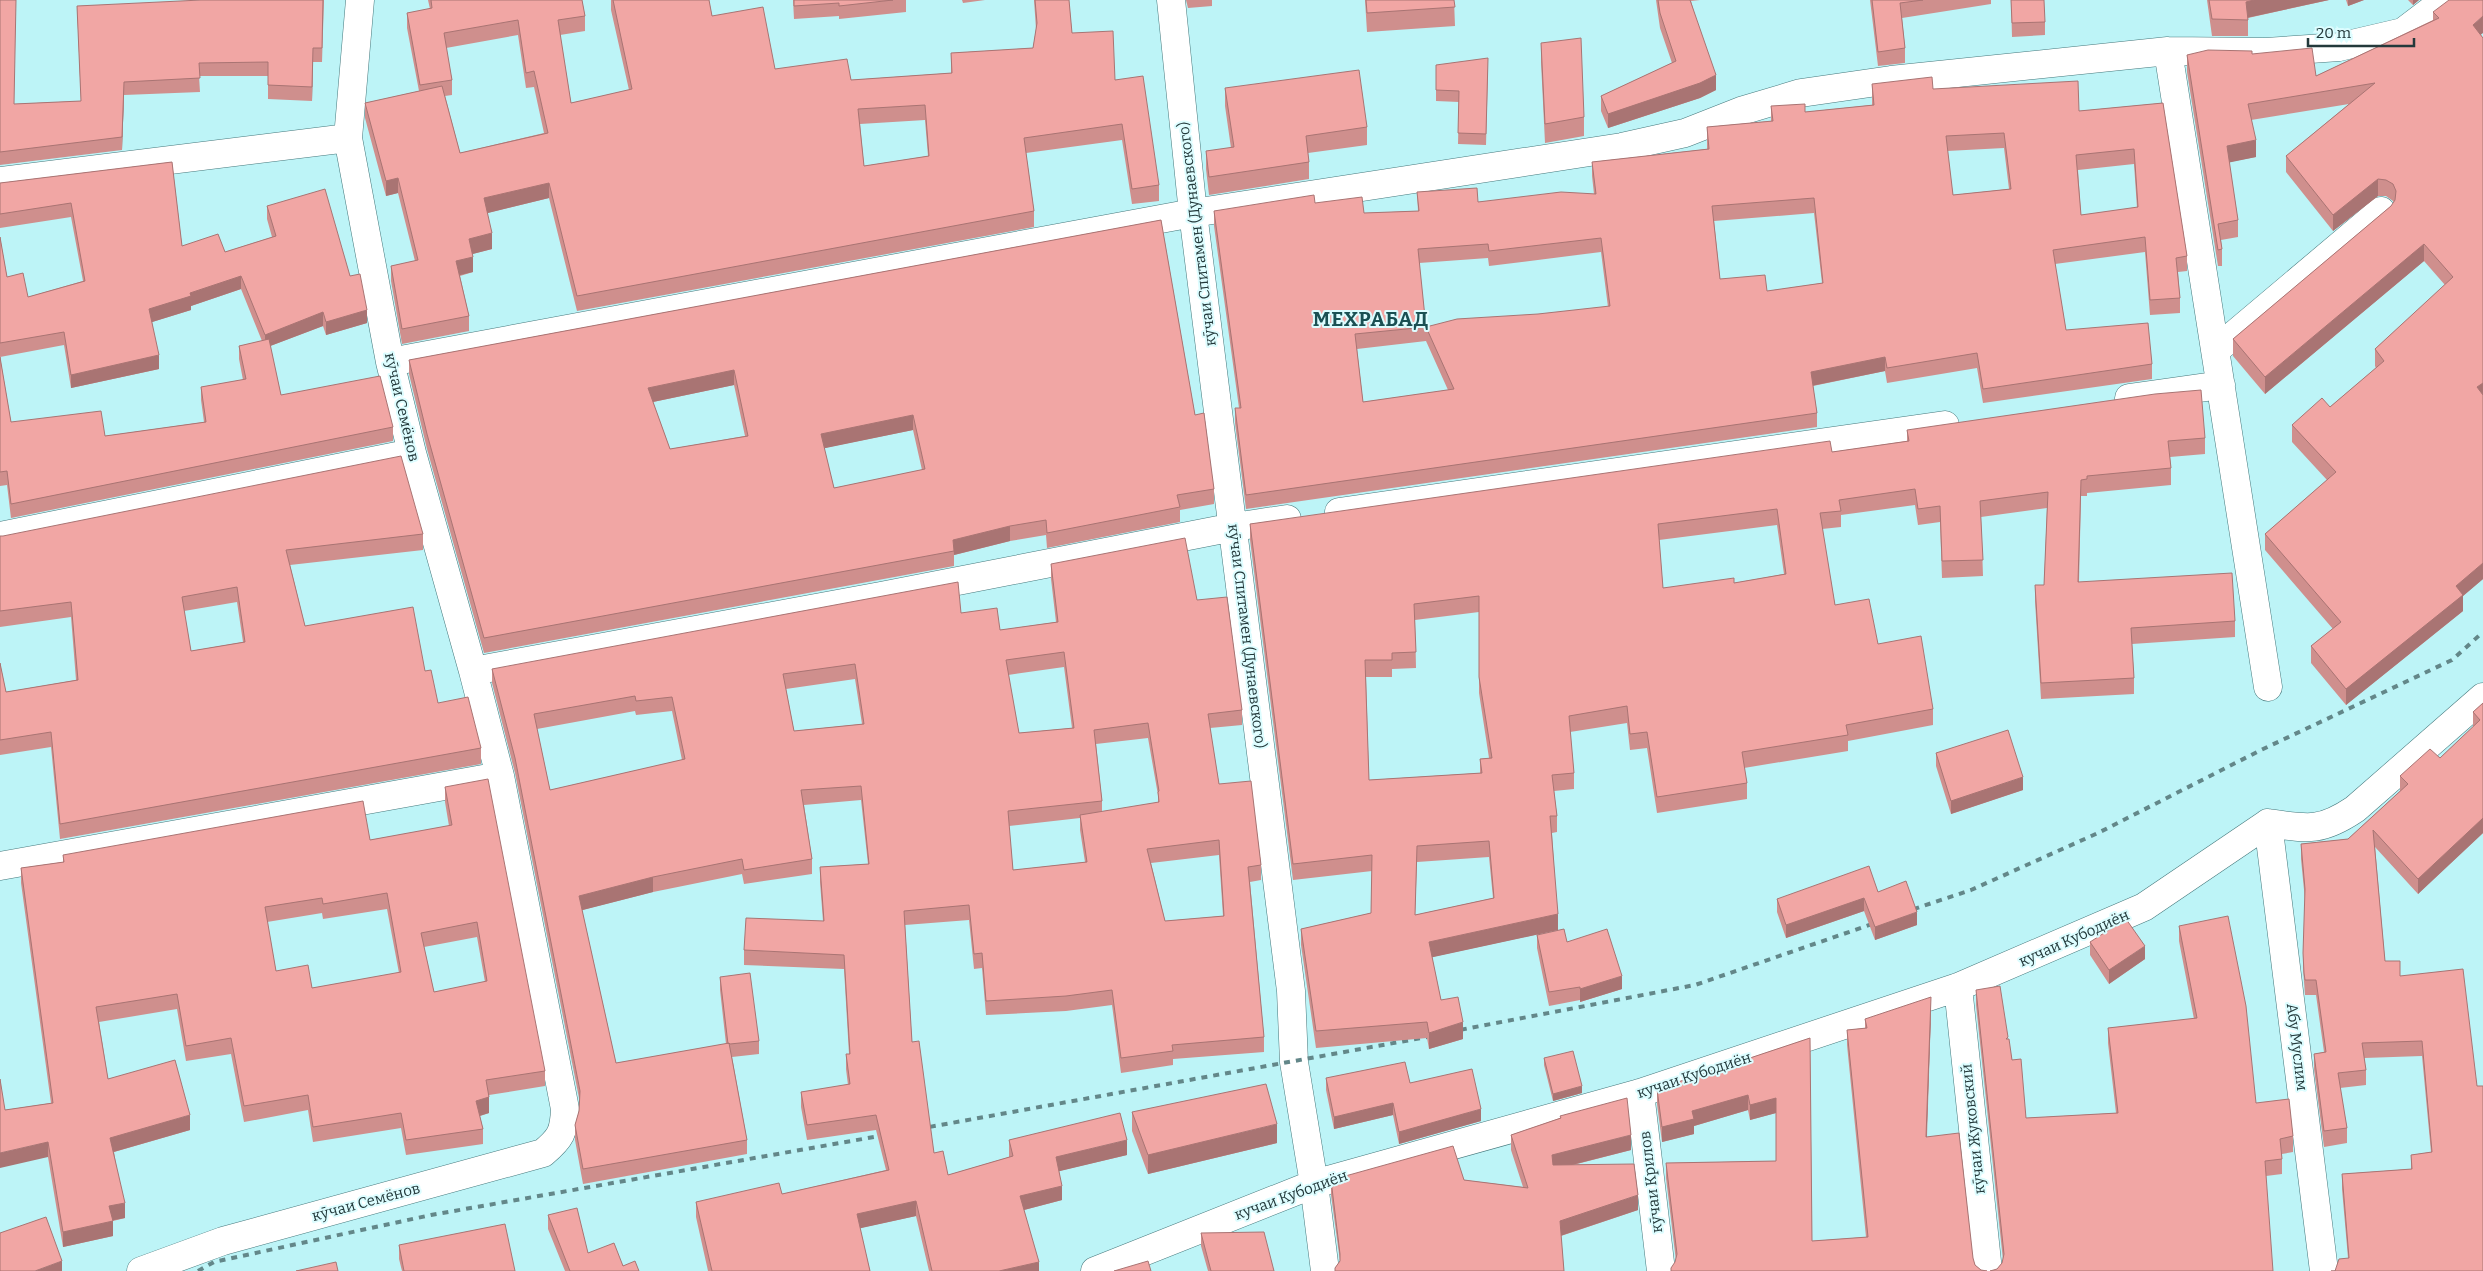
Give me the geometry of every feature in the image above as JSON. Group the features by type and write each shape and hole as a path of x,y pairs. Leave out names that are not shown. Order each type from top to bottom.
{"street":[{"name":"кӯчаи Семёнов","path":"141,1271 223,1241 543,1153 557,1142 564,1128 565,1109 500,776 473,671 412,453 390,362 348,138 360,0"},
{"name":"кӯчаи Спитамен (Дунаевского)","path":"1171,0 1193,213 1291,991 1294,1062 1314,1184 1325,1271"},
{"path":"390,362 1193,213 1622,147 1685,133 1741,111 1801,93 1891,80 2168,51 2266,52 2339,47 2403,32 2445,0"},
{"path":"2168,51 2268,687"},
{"path":"0,181 348,138"},
{"path":"2216,350 2381,211"},
{"path":"2103,402 2221,385"},
{"path":"473,671 881,596 1234,527 1965,422"},
{"path":"0,536 412,453"},
{"path":"2268,823 2309,828 2334,823 2356,809 2483,697"},
{"path":"0,866 500,776"},
{"name":"кучаи Кубодиён","path":"1095,1271 1314,1184 1640,1093 1958,987 2144,907 2268,823"},
{"name":"Абу Муслим","path":"2268,823 2324,1271"},
{"name":"кӯчаи Жуковский","path":"1958,987 1988,1271"},
{"name":"кӯчаи Крилов","path":"1640,1093 1661,1271"}],"building":[{"path":"0,0 16,0 14,104 81,101 77,6 201,0 323,0 322,48 313,48 312,87 268,85 268,62 199,63 200,78 124,82 122,137 0,152"},
{"path":"431,0 582,0 585,16 558,20 571,103 632,89 613,0 709,0 712,16 763,7 775,69 847,59 851,80 952,73 951,53 1033,48 1037,23 1035,0 1069,0 1072,33 1113,31 1115,80 1143,76 1159,185 1132,189 1122,124 1024,138 1034,211 577,296 549,183 484,198 492,233 469,239 473,257 456,261 469,316 402,329 391,266 418,260 398,178 386,181 365,103 442,86 460,153 548,133 534,71 526,73 518,20 444,33 452,80 420,85 407,13 432,8","holes":["925,105 929,156 864,166 858,109"]},
{"path":"794,0 893,0 839,6 839,3 794,6"},
{"path":"1366,0 1454,0 1455,7 1367,13"},
{"path":"1658,0 1690,0 1716,75 1700,83 1608,114 1601,96 1676,61 1660,13"},
{"path":"1872,0 1923,0 1900,3 1905,48 1878,52"},
{"path":"2011,0 2044,0 2045,22 2012,23"},
{"path":"2209,0 2254,0 2246,2 2248,20 2212,19"},
{"path":"2449,0 2483,0 2483,16 2473,25 2483,38 2483,383 2477,387 2483,395 2483,563 2456,586 2463,595 2346,689 2311,646 2341,622 2265,534 2336,472 2292,425 2322,398 2330,407 2384,361 2375,349 2453,277 2424,244 2265,377 2233,339 2391,206 2395,200 2396,191 2393,184 2386,180 2378,179 2333,215 2286,156 2375,83 2248,104 2256,140 2227,146 2238,220 2218,224 2222,249 2218,250 2187,55 2208,50 2252,51 2252,54 2312,48 2316,76 2439,18 2433,12"},
{"path":"1581,38 1584,117 1545,124 1541,43"},
{"path":"1488,58 1486,134 1458,133 1459,91 1436,90 1436,65"},
{"path":"1359,70 1367,127 1306,136 1309,162 1209,177 1206,151 1234,147 1225,88"},
{"path":"1932,77 1933,89 2078,81 2079,111 2163,103 2187,256 2176,258 2180,298 2150,300 2145,237 2053,250 2066,330 2148,323 2152,364 1983,389 1977,353 1887,368 1885,357 1811,372 1817,413 1246,495 1235,408 1241,408 1214,211 1314,195 1315,203 1362,197 1364,213 1419,211 1417,192 1477,188 1478,202 1561,192 1596,194 1592,162 1709,149 1707,127 1773,121 1771,106 1805,104 1805,112 1874,105 1872,84","holes":["2004,133 2011,189 1953,195 1946,136","2134,149 2138,207 2081,215 2076,155","1814,198 1823,283 1767,291 1765,275 1720,279 1712,206","1601,238 1610,306 1538,314 1457,319 1426,327 1418,249 1488,244 1489,251","1426,327 1454,389 1363,402 1355,334"]},
{"path":"172,162 182,246 218,234 225,252 276,236 267,206 325,189 350,276 360,274 367,310 326,322 323,312 265,335 241,276 190,293 191,296 149,309 159,355 71,375 64,332 0,343 0,237 7,277 23,273 28,297 85,281 71,203 0,214 0,183"},
{"path":"1161,220 1195,415 1204,413 1214,489 1177,495 1180,507 1047,533 1046,520 1010,526 953,540 954,551 484,638 427,434 409,360","holes":["734,370 748,436 670,449 648,388","913,415 925,469 834,488 821,434"]},
{"path":"269,339 281,395 380,376 393,427 11,504 7,471 0,472 0,357 11,422 101,411 105,436 206,422 201,387 246,379 239,346"},
{"path":"2201,390 2205,438 2168,441 2171,468 2087,476 2087,479 2081,480 2078,582 2232,573 2235,621 2131,628 2134,678 2041,683 2035,585 2044,585 2048,492 1980,501 1983,560 1942,561 1940,506 1918,509 1915,489 1839,500 1841,511 1820,513 1835,605 1869,599 1878,644 1921,636 1933,709 1846,725 1848,735 1742,752 1747,783 1657,797 1647,732 1630,734 1627,706 1569,716 1574,773 1552,775 1557,816 1550,816 1558,914 1429,942 1441,1000 1458,997 1463,1022 1429,1033 1427,1022 1316,1031 1301,929 1371,913 1372,855 1293,864 1250,524 1830,441 1832,452 1909,441 1907,430 2155,394","holes":["1777,509 1786,574 1734,583 1734,578 1663,588 1658,524","1479,596 1479,677 1492,758 1480,759 1482,773 1369,780 1365,660 1392,660 1392,653 1416,652 1414,604","1489,841 1494,898 1415,915 1417,846"]},
{"path":"401,456 423,534 286,550 305,626 413,607 425,671 431,670 438,703 468,697 481,748 60,824 51,732 0,740 0,663 6,692 78,680 71,602 0,611 0,536","holes":["237,587 245,642 191,651 182,597"]},
{"path":"1185,538 1197,600 1227,597 1242,710 1208,714 1219,784 1251,781 1261,865 1248,867 1264,1037 1172,1045 1173,1051 1121,1058 1112,990 1066,996 986,1001 982,953 974,954 969,905 904,911 912,1042 919,1041 934,1153 943,1151 948,1175 1013,1156 1009,1140 1120,1113 1127,1140 1056,1157 1062,1186 1020,1196 1039,1262 999,1271 932,1271 916,1201 857,1214 870,1271 712,1271 696,1202 779,1183 782,1194 889,1170 876,1115 807,1125 801,1092 850,1084 846,1054 850,1054 844,955 744,950 746,918 824,921 820,867 869,864 861,786 801,790 812,859 744,870 742,859 653,877 579,896 616,1063 729,1043 747,1140 583,1169 575,1125 579,1111 580,1091 515,758 492,669 958,582 961,613 997,608 1000,630 1058,622 1051,564","holes":["1064,652 1074,728 1019,733 1006,660","855,664 864,724 794,731 783,674","635,696 636,701 672,697 685,759 550,790 534,714","1148,723 1159,791 1159,802 1080,815 1087,862 1013,870 1008,811 1102,801 1094,730","1219,840 1224,916 1165,921 1147,849"]},
{"path":"2483,703 2483,818 2418,879 2373,830 2385,961 2400,961 2400,976 2463,969 2477,1086 2483,1086 2483,1271 2335,1271 2339,1259 2349,1258 2342,1174 2412,1169 2411,1155 2432,1152 2422,1041 2362,1043 2366,1070 2338,1073 2347,1128 2324,1131 2314,1054 2326,1052 2316,980 2305,980 2304,973 2305,889 2301,844 2348,839 2408,784 2400,776 2430,749 2440,758 2480,720 2473,712"},
{"path":"2008,730 2023,777 1951,801 1936,753"},
{"path":"488,779 545,1071 486,1080 489,1097 476,1101 483,1129 406,1140 401,1113 313,1127 308,1095 244,1106 231,1038 186,1046 177,994 96,1007 108,1079 175,1060 190,1115 110,1138 125,1203 109,1206 113,1221 63,1232 48,1142 0,1153 0,1079 5,1110 53,1103 21,868 64,862 63,855 363,801 370,840 452,825 445,787","holes":["387,893 401,972 312,988 308,965 276,971 265,907 322,898 323,904","477,922 487,981 434,992 421,933"]},
{"path":"1869,866 1878,892 1906,881 1917,912 1875,927 1864,898 1786,925 1777,899"},
{"path":"2228,916 2246,1006 2256,1103 2289,1099 2293,1136 2280,1139 2282,1159 2265,1161 2273,1271 1990,1271 1997,1269 2002,1263 2004,1254 1976,990 2000,986 2008,1037 2006,1039 2009,1039 2012,1060 2021,1059 2026,1118 2118,1113 2108,1028 2197,1018 2179,926"},
{"path":"2126,919 2145,946 2109,970 2090,942"},
{"path":"1564,929 1567,942 1607,929 1622,976 1580,989 1580,987 1549,992 1537,935"},
{"path":"750,973 759,1041 728,1044 720,977"},
{"path":"1931,997 1926,1137 1959,1133 1973,1258 1975,1265 1981,1270 1987,1271 1671,1271 1677,1254 1666,1163 1776,1161 1776,1098 1750,1105 1748,1095 1692,1111 1694,1119 1662,1127 1657,1089 1810,1038 1812,1241 1868,1237 1847,1030 1867,1028 1865,1019"},
{"path":"1573,1051 1582,1086 1553,1094 1544,1058"},
{"path":"1405,1062 1410,1083 1472,1069 1481,1109 1399,1132 1393,1103 1334,1117 1326,1078"},
{"path":"1266,1084 1277,1124 1148,1155 1132,1112"},
{"path":"1627,1098 1631,1135 1552,1155 1553,1165 1634,1164 1638,1195 1560,1221 1564,1271 1335,1271 1340,1261 1340,1254 1331,1180 1453,1146 1464,1180 1528,1188 1511,1135 1561,1118 1560,1116"},
{"path":"577,1208 588,1253 614,1243 623,1266 635,1261 639,1271 570,1271 548,1215"},
{"path":"46,1217 62,1261 35,1271 0,1271 0,1233"},
{"path":"505,1224 515,1271 404,1271 399,1245"},
{"path":"1264,1232 1274,1271 1211,1271 1201,1233"},
{"path":"1148,1261 1151,1271 1114,1271"},
{"path":"336,1262 338,1271 296,1271"}],"railway":[{"path":"1902,913 1971,890 2098,833 2261,750 2452,660 2483,632"},
{"path":"1449,1032 1695,985 1881,921"},
{"path":"918,1129 1427,1037"},
{"path":"198,1271 214,1262 431,1215 891,1134"}],"district":[{"name":"МЕХРАБАД","path":"1371,319"}]}
